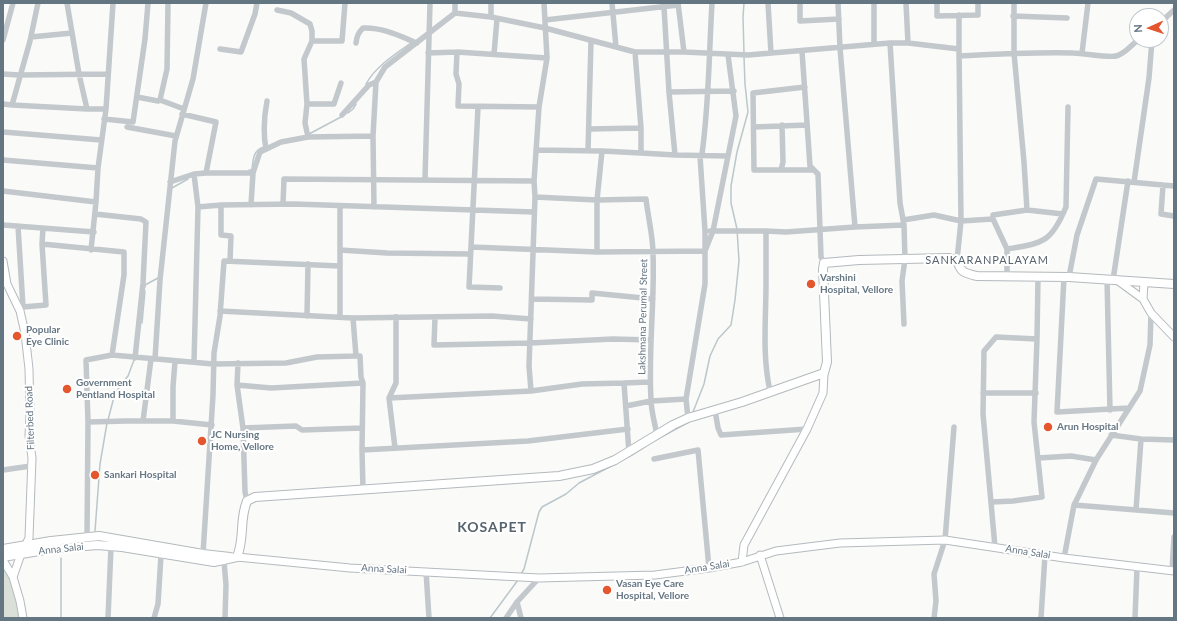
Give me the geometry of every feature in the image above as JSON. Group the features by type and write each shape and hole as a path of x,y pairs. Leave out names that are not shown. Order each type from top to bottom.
{"highway":[{"path":"237,557 242,546 243,510 247,501 255,497 559,476 592,469 629,453 673,425 688,418 824,373 827,362 824,263 852,260 949,258 957,260 959,267 963,272 977,276 1066,277 1174,284"},
{"name":"Anna Salai","path":"3,549 26,544 99,536 203,554 237,557"},
{"name":"Anna Salai","path":"3,558 72,547 97,546 111,546 161,555 214,562 237,557"}],"main road":[{"name":"Filterbed Road","path":"3,261 6,284 21,309 29,369 31,466 29,538 21,554 13,577"},
{"path":"1112,280 1143,299 1151,313 1174,337"},
{"path":"1143,299 1144,283"},
{"path":"742,562 744,546 807,429 823,394 824,373"},
{"name":"Anna Salai","path":"237,557 350,568 539,578 655,575 742,562 776,551 840,543 945,540 1137,568 1173,571"},
{"path":"760,555 780,618"},
{"path":"3,558 13,577 20,600 23,618"}],"street":[{"path":"3,40 13,3"},
{"path":"12,105 19,75 31,37 38,3"},
{"path":"67,3 79,74 88,109"},
{"path":"91,250 94,232 98,168 106,109 113,3"},
{"path":"104,119 133,122 145,39 148,3"},
{"path":"160,100 167,69 168,3"},
{"path":"143,421 153,359 170,182 176,136 192,79 206,3"},
{"path":"220,49 241,52 255,14 257,3"},
{"path":"312,41 342,42 345,3"},
{"path":"425,179 430,3"},
{"path":"454,13 455,3"},
{"path":"491,3 491,17"},
{"path":"531,390 529,366 535,198 534,181 539,107 547,58 544,3"},
{"path":"612,3 616,47"},
{"path":"688,418 686,399 705,284 705,231 700,156 702,154 706,128 712,3"},
{"path":"768,3 771,52"},
{"path":"800,3 800,21 839,19"},
{"path":"838,3 840,48 855,227"},
{"path":"874,3 874,43"},
{"path":"906,3 908,43"},
{"path":"937,3 937,16 978,15 978,3"},
{"path":"1014,3 1014,53 1027,210"},
{"path":"1082,53 1088,3"},
{"path":"545,20 664,7 678,4 684,52"},
{"path":"664,7 669,92 675,156"},
{"path":"277,10 291,13 310,24 312,31 312,41 304,59 307,104 305,122 308,137"},
{"path":"374,207 373,136 376,82 385,67 454,13 491,17 545,28 635,52 684,52 748,55 771,52 840,48 874,43 908,43 959,49"},
{"path":"957,260 960,221 959,15"},
{"path":"1013,16 1067,18"},
{"path":"494,54 497,19"},
{"path":"356,43 359,32 363,28 370,28 393,33 417,43"},
{"path":"31,37 72,33"},
{"path":"588,151 591,41"},
{"path":"890,43 900,203 904,223 905,259 902,281 904,324"},
{"path":"959,56 1014,53 1082,53 1115,56 1129,48"},
{"path":"1134,182 1149,78 1151,48"},
{"path":"802,51 810,166 818,174 821,257 824,263"},
{"path":"428,53 457,52 547,58"},
{"path":"457,52 456,74 459,84 458,106 539,107"},
{"path":"635,52 641,128 641,152"},
{"path":"705,251 713,231 736,116 734,91 728,55"},
{"path":"3,74 108,74"},
{"path":"342,115 369,85 376,82"},
{"path":"307,104 334,104 341,83"},
{"path":"805,88 753,93 754,170 814,170"},
{"path":"669,92 734,91"},
{"path":"137,97 158,101 160,100 183,111 216,122 206,173"},
{"path":"266,149 264,139 267,101"},
{"path":"3,104 106,109"},
{"path":"478,107 469,287 500,288"},
{"path":"1007,249 1040,242 1055,230 1063,214 1066,207 1068,107"},
{"path":"781,170 783,162 782,125"},
{"path":"754,127 807,125"},
{"path":"127,127 176,136"},
{"path":"589,129 641,128"},
{"path":"3,132 101,140"},
{"path":"251,205 253,173 260,152 281,142 308,137 373,136"},
{"path":"536,150 641,152 675,156 727,156"},
{"path":"597,252 597,200 602,151"},
{"path":"3,160 98,168"},
{"path":"170,182 194,174 253,173"},
{"path":"194,174 198,207 194,362"},
{"path":"283,204 284,179 534,181"},
{"path":"1129,408 1058,412 1066,277 1077,235 1096,179 1174,186"},
{"path":"1110,410 1112,280 1128,182"},
{"path":"1163,186 1161,214 1174,216"},
{"path":"3,191 96,202"},
{"path":"535,198 597,200"},
{"name":"Lakshmana Perumal Street","path":"597,200 646,199 653,252 650,382 651,401 657,435"},
{"path":"198,207 283,204 534,212"},
{"path":"221,205 221,235 231,236 230,261"},
{"path":"340,206 340,317"},
{"path":"1009,277 1007,249 993,219 994,215 996,213 1027,210 1063,214"},
{"path":"95,214 142,219 146,222 143,283 136,358"},
{"path":"705,231 786,232 904,223 934,215 960,221 993,219"},
{"path":"3,225 94,232"},
{"path":"18,226 21,309 46,305 42,244 43,228"},
{"path":"766,231 764,332 766,371 770,391"},
{"path":"42,244 91,250 124,252 124,275 112,355"},
{"path":"470,247 597,252 705,251"},
{"path":"340,250 387,253 470,254"},
{"path":"203,554 212,425 213,364 220,311 224,261 340,266"},
{"path":"307,316 308,264"},
{"path":"992,502 1042,497 1034,422 1038,339 1037,277"},
{"path":"532,299 592,300 592,293 653,299"},
{"path":"220,311 353,318 492,316 531,319"},
{"path":"1064,558 1074,506 1096,460 1140,391 1150,345 1151,313"},
{"path":"395,448 389,398 396,383 396,317"},
{"path":"435,317 434,345 530,343 613,339 651,340"},
{"path":"353,318 356,356"},
{"path":"995,547 983,414 984,351 996,337 1038,339"},
{"path":"87,537 88,422 86,360 112,355 213,364 286,362 317,357 360,356 361,378 363,383 363,490"},
{"path":"173,421 175,361"},
{"path":"238,363 237,385 243,428 245,492 247,501"},
{"path":"389,398 531,390 582,384 650,382"},
{"path":"237,385 271,388 363,383"},
{"path":"624,383 629,453"},
{"path":"983,393 1036,393"},
{"path":"626,406 651,401 686,399"},
{"path":"715,410 718,428 721,435 807,429"},
{"path":"88,422 173,421 212,425"},
{"path":"243,428 296,426 302,430 362,428"},
{"path":"934,618 936,601 934,574 945,540 954,427"},
{"path":"362,450 528,441 628,429"},
{"path":"1111,435 1141,439 1174,440"},
{"path":"1136,510 1141,439"},
{"path":"654,459 698,450 709,568"},
{"path":"1038,458 1071,456 1096,460"},
{"path":"3,470 31,466"},
{"path":"1074,506 1174,513"},
{"path":"1173,571 1174,537"},
{"path":"108,618 111,546"},
{"path":"154,618 158,604 161,555"},
{"path":"1041,618 1045,555"},
{"path":"224,561 226,585 225,618"},
{"path":"1135,618 1137,568"},
{"path":"426,571 429,618"},
{"path":"506,618 517,602 539,578"},
{"path":"517,602 521,618"}],"shaded area":[{"path":"3,563 15,589 18,618 3,618"}],"waterway":[{"path":"744,3 744,53"},
{"path":"366,84 380,66 411,43"},
{"path":"693,412 704,384 710,356 718,339 731,325 735,300 739,261 737,229 731,203 731,186 737,152 748,112 744,57"},
{"path":"348,113 356,104"},
{"path":"309,134 341,117"},
{"path":"249,170 252,170 253,159 256,153 260,148 264,147"},
{"path":"172,188 188,179"},
{"path":"145,287 145,285 158,278"},
{"path":"142,323 145,291"},
{"path":"108,420 115,393 128,376 134,360"},
{"path":"652,442 689,422"},
{"path":"95,531 100,464 107,423"},
{"path":"521,574 524,569 539,512 542,507 566,494 579,483 646,446"},
{"path":"61,558 61,618"},
{"path":"490,618 518,580"}],"place":[{"name":"Varshini Hospital, Vellore","path":"811,284"},
{"name":"Popular Eye Clinic","path":"17,336"},
{"name":"Government Pentland Hospital","path":"67,389"},
{"name":"Arun Hospital","path":"1048,427"},
{"name":"JC Nursing Home, Vellore","path":"202,441"},
{"name":"Sankari Hospital","path":"95,475"},
{"name":"Vasan Eye Care Hospital, Vellore","path":"607,590"}],"district":[{"name":"SANKARANPALAYAM","path":"987,260"},
{"name":"KOSAPET","path":"492,527"}]}
